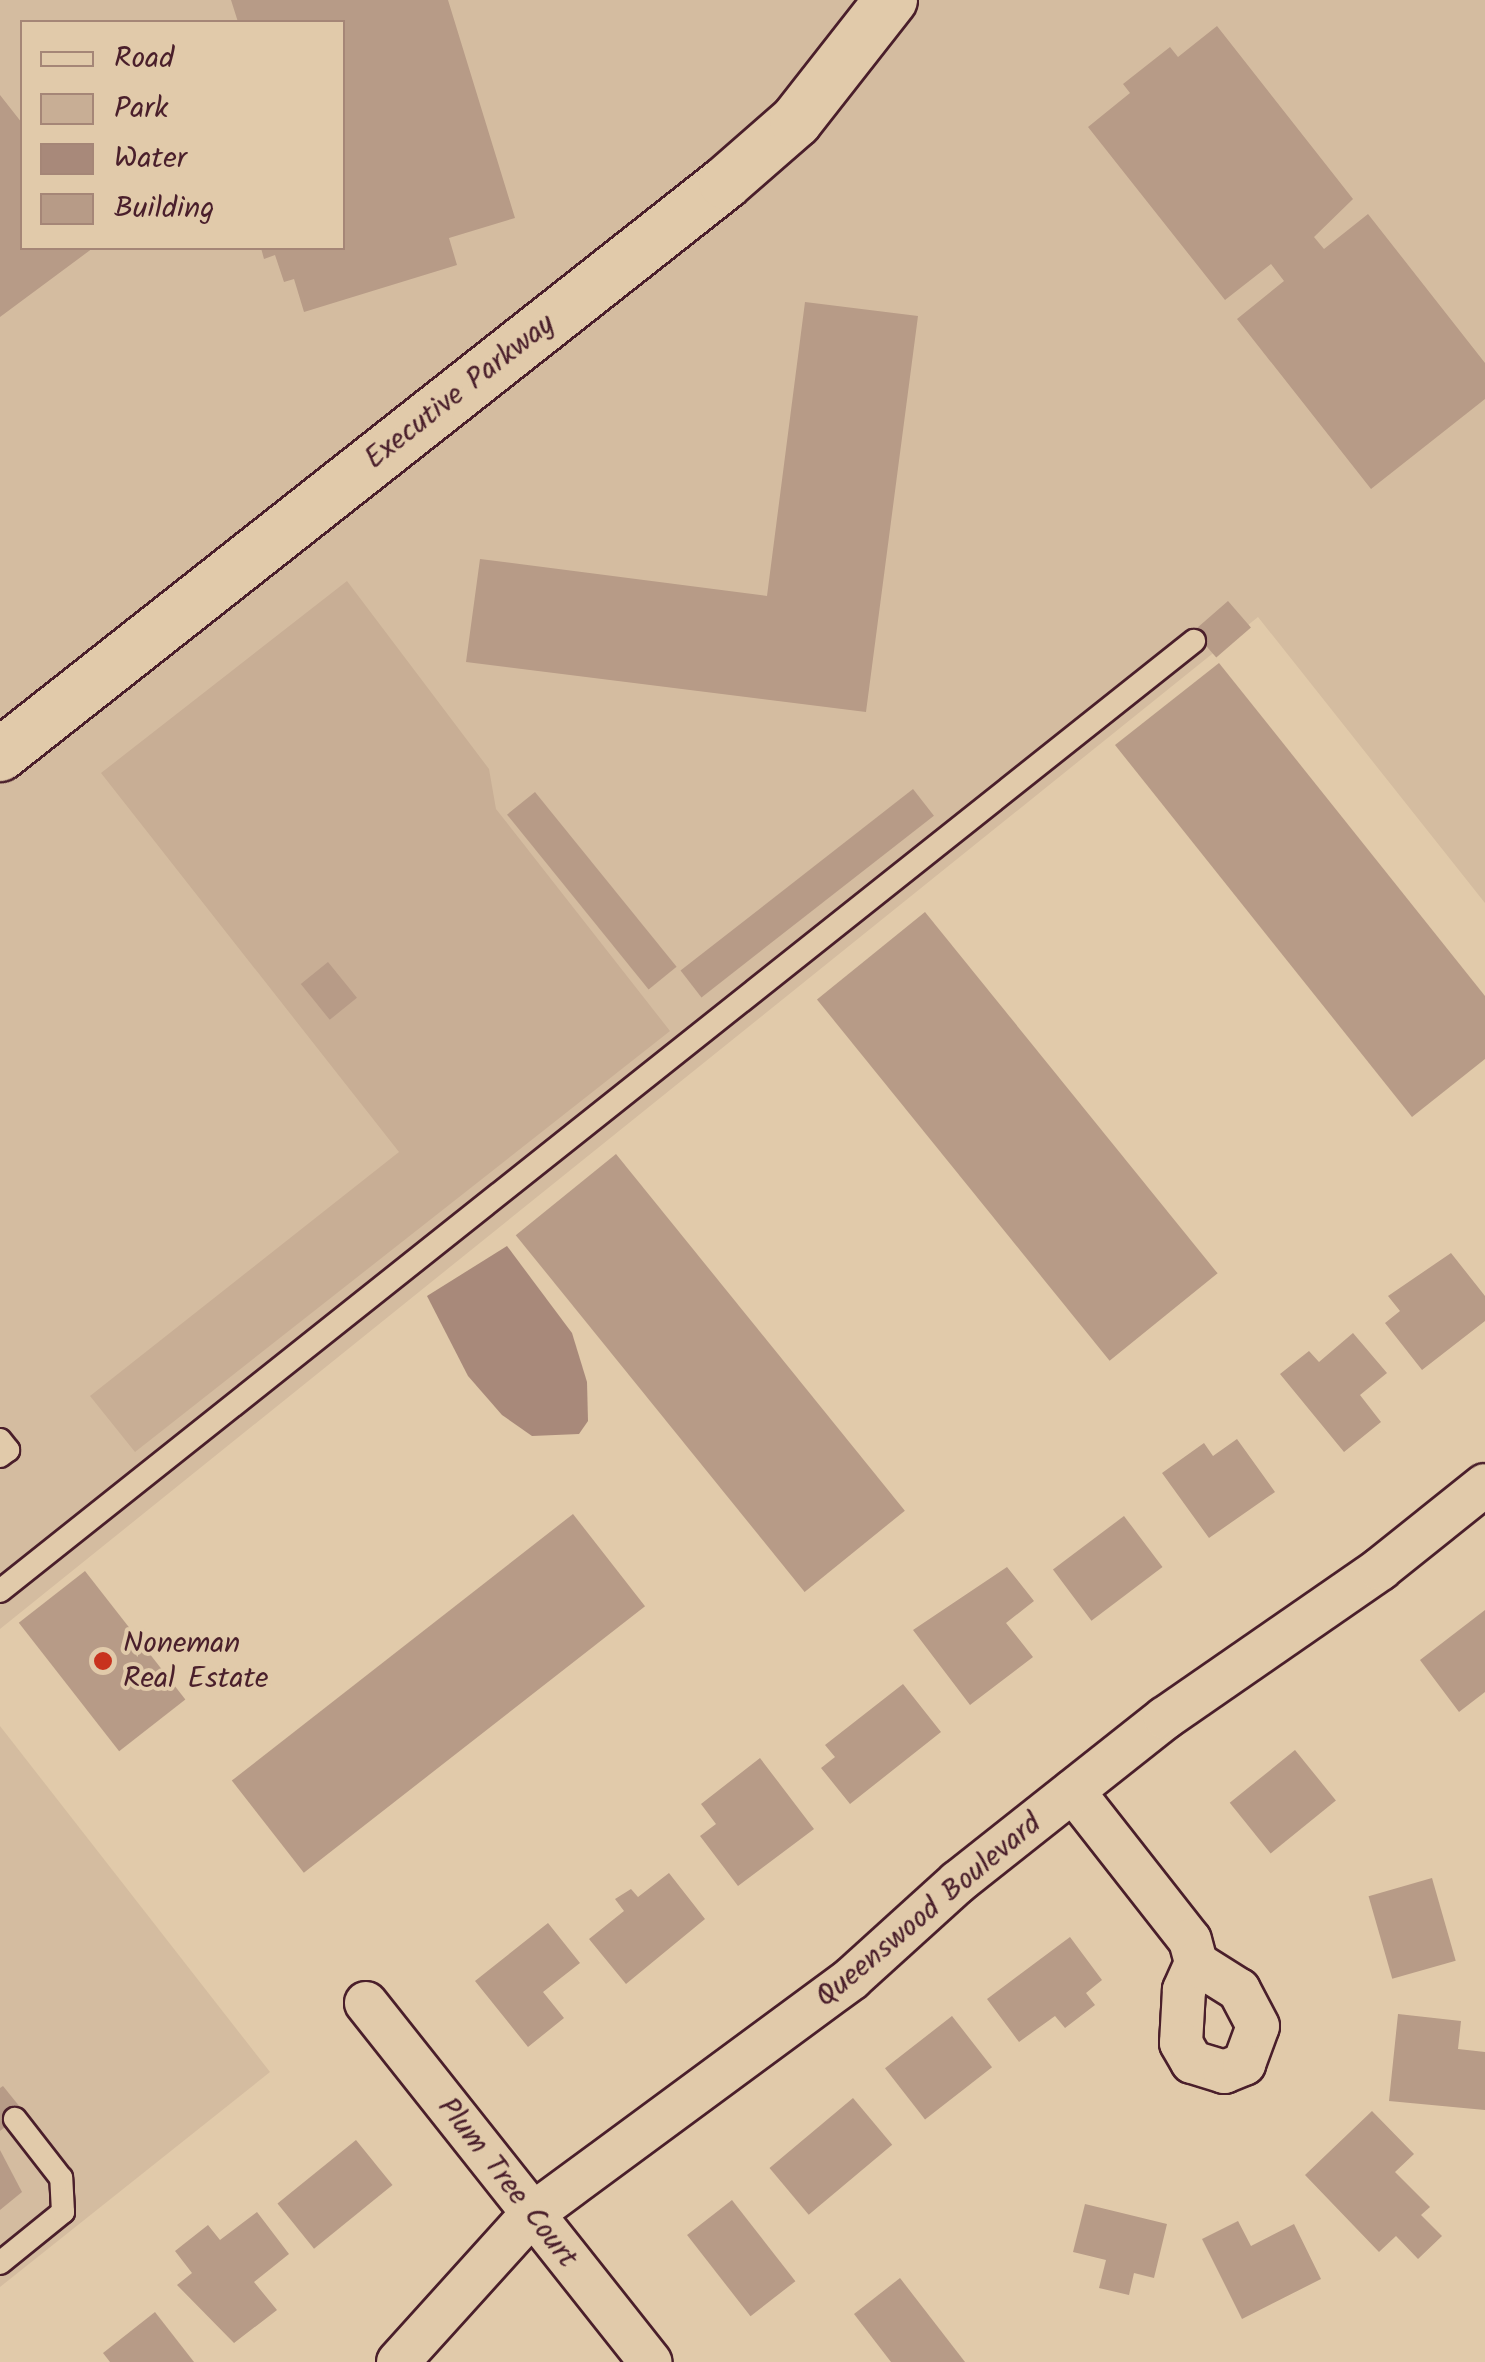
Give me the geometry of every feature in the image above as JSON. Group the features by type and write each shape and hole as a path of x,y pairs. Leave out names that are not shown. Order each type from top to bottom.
{"street":[{"name":"Executive Parkway","path":"0,756 726,183 796,121 892,0"},
{"name":"Queenswood Boulevard","path":"398,2362 531,2215 852,1978 1073,1791 1485,1486"},
{"path":"1073,1791 1190,1940 1196,1962"},
{"name":"Plum Tree Court","path":"366,2003 651,2362"}],"lane":[{"path":"0,1590 1194,641"},
{"path":"0,1440 8,1450 0,1456"},
{"path":"0,2263 63,2212 60,2178 15,2119"}],"shaded area":[{"path":"0,0 1485,0 1485,903 1258,617 0,1629"},
{"path":"0,1726 270,2072 0,2287"}],"green space":[{"path":"347,581 489,769 496,809 670,1031 135,1452 90,1396 399,1152 101,773"}],"water":[{"path":"507,1246 572,1333 587,1382 588,1421 579,1434 532,1436 502,1415 468,1376 427,1296"}],"building":[{"path":"231,0 448,0 515,218 449,238 457,265 304,312 294,279 284,282 275,255 264,259 262,250 345,250 345,20 237,20"},
{"path":"1217,26 1353,199 1314,237 1324,249 1368,214 1485,363 1485,399 1371,489 1237,319 1284,281 1271,264 1225,300 1088,127 1130,93 1123,84 1170,47 1178,57"},
{"path":"0,95 20,120 20,250 90,250 0,317"},
{"path":"805,302 918,316 866,712 466,662 480,559 767,596"},
{"path":"1228,601 1251,627 1216,658 1193,631"},
{"path":"1219,663 1485,996 1485,1059 1412,1117 1115,745"},
{"path":"913,789 934,816 701,997 681,971"},
{"path":"535,792 677,967 649,990 507,815"},
{"path":"925,912 1218,1273 1110,1361 817,999"},
{"path":"328,962 357,998 330,1020 301,984"},
{"path":"616,1154 905,1511 805,1592 516,1235"},
{"path":"1451,1253 1485,1296 1485,1321 1422,1370 1385,1323 1400,1311 1388,1296"},
{"path":"1353,1333 1387,1373 1360,1395 1381,1422 1344,1452 1280,1374 1309,1351 1319,1362"},
{"path":"1237,1439 1275,1492 1209,1538 1162,1473 1204,1443 1213,1456"},
{"path":"573,1514 645,1606 304,1873 232,1781"},
{"path":"1124,1516 1163,1567 1091,1621 1053,1570"},
{"path":"1007,1567 1034,1601 1006,1623 1033,1657 970,1705 913,1630"},
{"name":"Noneman Real Estate","path":"85,1571 185,1699 119,1751 19,1623"},
{"path":"1485,1610 1485,1692 1459,1712 1420,1660"},
{"path":"903,1684 941,1732 850,1804 821,1768 835,1757 825,1745"},
{"path":"1295,1750 1336,1801 1271,1853 1230,1803"},
{"path":"760,1758 814,1829 738,1886 700,1836 716,1824 701,1804"},
{"path":"669,1873 705,1919 626,1984 589,1939 624,1911 615,1899 631,1889 638,1897"},
{"path":"1432,1878 1456,1961 1392,1979 1369,1896"},
{"path":"548,1923 580,1963 543,1992 564,2018 528,2047 475,1981"},
{"path":"1070,1937 1102,1980 1086,1993 1095,2005 1065,2028 1055,2016 1019,2042 987,1999"},
{"path":"1398,2014 1461,2021 1458,2049 1485,2052 1485,2110 1389,2101"},
{"path":"952,2016 992,2067 925,2120 885,2068"},
{"path":"3,2086 24,2112 0,2131 0,2088"},
{"path":"853,2098 892,2145 809,2215 770,2168"},
{"path":"1372,2111 1414,2154 1395,2172 1430,2207 1421,2215 1442,2236 1418,2259 1396,2236 1379,2252 1305,2175"},
{"path":"356,2140 393,2185 314,2249 278,2204"},
{"path":"0,2150 22,2192 0,2210"},
{"path":"732,2200 795,2281 750,2316 687,2235"},
{"path":"1085,2204 1167,2224 1154,2278 1134,2273 1129,2295 1099,2288 1106,2260 1073,2252"},
{"path":"257,2212 289,2254 254,2282 277,2310 234,2343 177,2285 192,2273 175,2251 208,2225 220,2240"},
{"path":"1238,2221 1251,2246 1294,2224 1321,2279 1242,2319 1202,2239"},
{"path":"900,2278 965,2362 891,2362 854,2314"},
{"path":"155,2312 194,2362 110,2362 103,2353"}],"place":[{"name":"Noneman Real Estate","path":"103,1661"}]}
